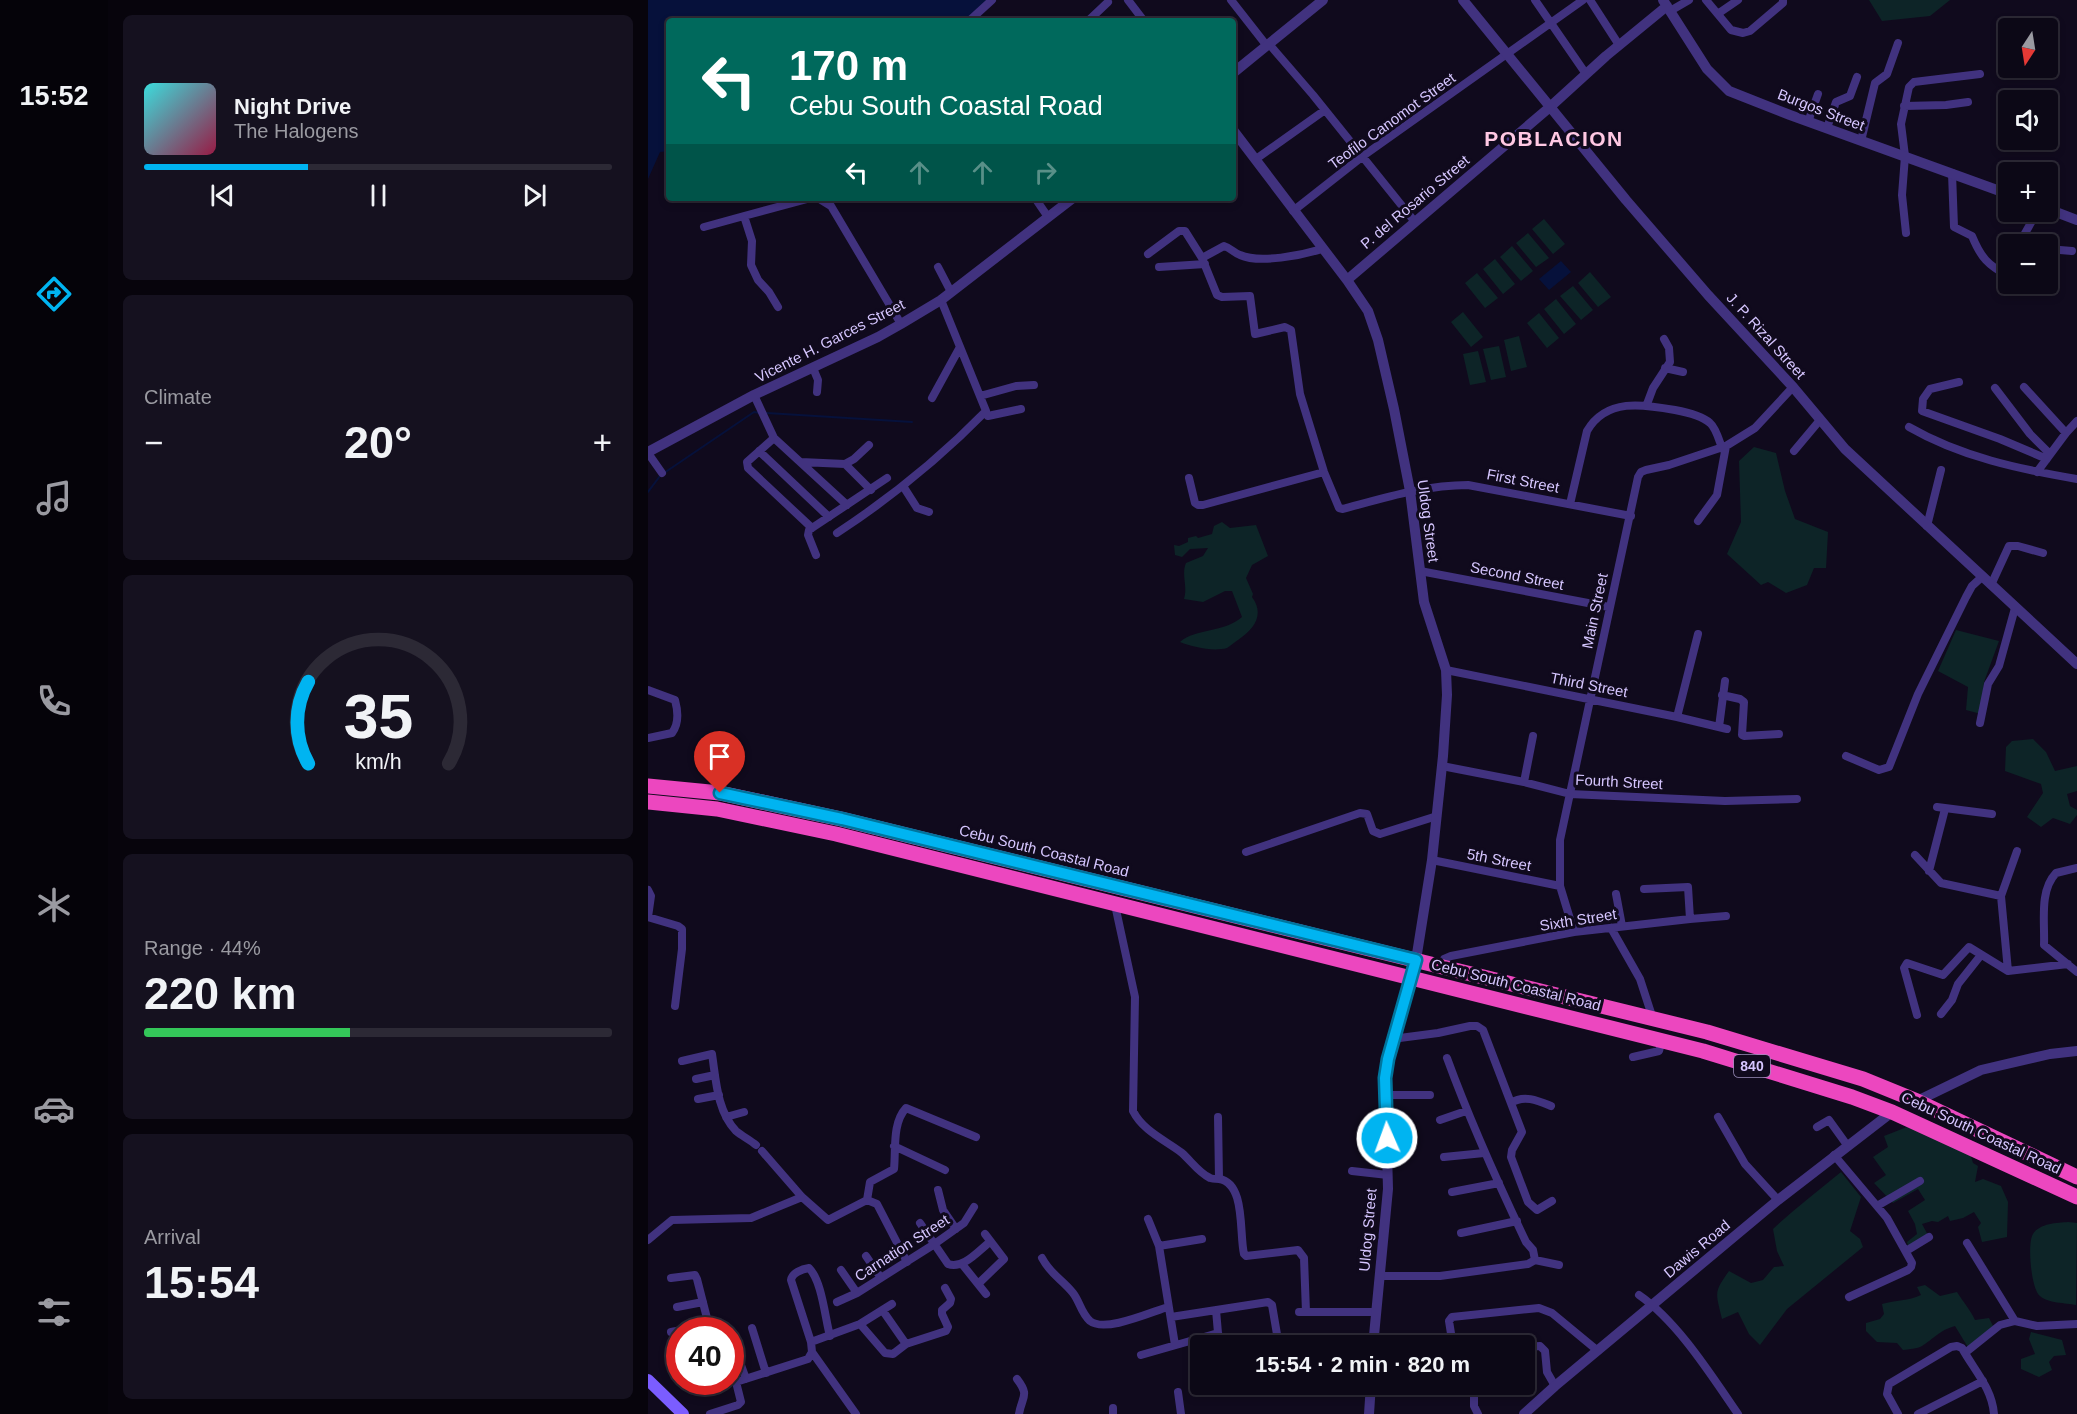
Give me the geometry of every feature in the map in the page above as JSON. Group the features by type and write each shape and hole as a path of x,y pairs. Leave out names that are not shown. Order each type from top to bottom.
{"highway":[{"name":"Cebu South Coastal Road","path":"648,786 720,793 842,819 1707,1032 1863,1079 1917,1101 2077,1177"},
{"name":"Cebu South Coastal Road","path":"648,802 717,808 836,834 1703,1051 1852,1096 2077,1197"}],"main road":[{"path":"648,1380 683,1414"}],"street":[{"path":"972,18 992,0"},
{"path":"1128,0 1142,18"},
{"path":"1231,0 1325,110 1415,222"},
{"path":"1236,71 1323,0"},
{"path":"1535,0 1586,74"},
{"name":"Teofilo Canomot Street","path":"1293,211 1363,156 1583,0"},
{"path":"1590,0 1619,45"},
{"path":"1667,6 1689,0"},
{"path":"1706,0 1731,30 1743,33 1750,31 1783,3 1783,0"},
{"path":"1719,13 1738,0"},
{"name":"J. P. Rizal Street","path":"1467,1 1626,200 1700,286 1793,387 1845,449 2077,664"},
{"path":"1091,18 1108,2"},
{"name":"P. del Rosario Street","path":"1347,280 1667,6"},
{"name":"Burgos Street","path":"1667,6 1707,69 1729,91 1998,190"},
{"path":"1862,141 1875,83 1887,74 1898,43"},
{"path":"1905,233 1902,195 1905,156 1901,124 1909,87 1914,82 1980,74"},
{"path":"1827,128 1836,102 1850,96 1857,77"},
{"path":"1809,122 1818,94"},
{"path":"1904,106 1968,102"},
{"path":"1256,159 1325,110"},
{"name":"Uldog Street","path":"1236,134 1368,311 1378,340 1410,491 1424,602 1446,670 1447,695 1442,766 1432,860 1416,960 1392,1039 1385,1078 1388,1190 1374,1335"},
{"path":"1952,173 1954,226 1972,236 1979,254 1998,270"},
{"path":"704,227 800,201"},
{"path":"830,201 901,324"},
{"path":"1037,201 1048,217"},
{"name":"Vicente H. Garces Street","path":"648,452 754,395 901,324 941,300 1069,201"},
{"path":"2058,213 2077,220"},
{"path":"744,216 752,241 751,265 758,280 769,292 778,308"},
{"path":"1148,254 1179,231 1186,232 1204,261 1219,296 1250,296 1255,334 1285,327 1291,330 1300,394 1324,472 1198,505 1195,503 1189,478"},
{"path":"1159,267 1204,261 1224,246 1239,255 1256,258 1305,254 1322,249"},
{"path":"2058,250 2072,251"},
{"path":"938,267 951,292"},
{"path":"837,532 903,486 948,449 986,411 941,300"},
{"path":"1647,404 1653,388 1671,357 1664,339"},
{"path":"932,398 960,347"},
{"path":"813,368 818,380 817,392"},
{"path":"1665,368 1683,372"},
{"path":"1959,382 1930,388 1923,399 1922,411 2049,457"},
{"path":"980,396 1016,386 1034,386"},
{"name":"Main Street","path":"1574,933 1560,886 1560,840 1638,477 1641,472 1724,447 1755,428 1793,387"},
{"path":"2024,387 2066,432"},
{"path":"1995,388 2049,457"},
{"path":"754,395 774,438 847,506"},
{"path":"1570,504 1587,431 1592,423 1606,412 1624,405 1647,404 1681,411 1708,422 1724,447 1716,495 1698,521"},
{"path":"988,416 1021,409"},
{"path":"1794,452 1820,420"},
{"path":"2037,472 2066,432 2077,421"},
{"path":"1909,427 1938,442 1987,460 2077,479"},
{"path":"774,438 747,462 748,468 812,528"},
{"path":"801,462 845,464 869,445"},
{"path":"759,451 829,517"},
{"path":"648,452 662,473"},
{"path":"845,464 871,490"},
{"path":"1928,526 1941,470"},
{"name":"First Street","path":"1324,472 1337,506 1343,509 1410,491 1444,485 1468,484 1630,516"},
{"path":"816,555 808,535 809,530 887,477"},
{"path":"903,486 917,508 929,512"},
{"path":"1846,756 1879,770 1889,766 1918,694 1972,586 1987,580 2009,546 2043,553"},
{"name":"Second Street","path":"1420,571 1609,608"},
{"path":"1980,723 1988,684 1999,666 2015,608"},
{"path":"1677,717 1698,634"},
{"name":"Third Street","path":"1446,670 1723,728 1722,695"},
{"path":"1725,681 1722,695 1743,700 1742,735 1779,734"},
{"path":"648,690 675,700 678,712 675,730 672,733 648,738"},
{"path":"1524,782 1533,736"},
{"name":"Fourth Street","path":"1442,766 1524,782 1570,794 1725,801 1797,799"},
{"path":"1929,871 1941,808 1992,814"},
{"path":"1246,852 1360,813 1367,814 1376,834 1437,816"},
{"path":"2008,971 2001,896 2017,851"},
{"path":"1915,855 1941,884 2001,896"},
{"name":"5th Street","path":"1432,860 1560,886"},
{"path":"2077,868 2056,873 2048,885 2045,901 2044,945 2077,972"},
{"path":"1644,889 1688,887 1690,919"},
{"path":"648,890 651,896 648,917 682,929 682,949 675,1006"},
{"path":"1616,894 1622,926"},
{"path":"1115,905 1135,997 1133,1111 1137,1120 1167,1144 1180,1151 1202,1172 1211,1178 1232,1185 1237,1196 1246,1256 1298,1250 1302,1253 1304,1258 1302,1312 1376,1312"},
{"name":"Sixth Street","path":"1439,966 1451,956 1574,933 1726,916"},
{"path":"1611,928 1640,979 1653,1018"},
{"path":"1917,1015 1904,964 1943,975 1966,948 1971,947 2008,971 2068,964"},
{"path":"1941,1014 1952,1000 1958,984 1981,955"},
{"path":"1392,1039 1477,1026 1483,1030 1522,1132 1512,1150 1511,1157 1520,1183 1528,1202 1537,1210 1552,1201"},
{"path":"1633,1057 1659,1052 1662,1040"},
{"path":"1917,1101 1981,1070 2050,1054 2077,1051"},
{"path":"682,1060 712,1054 719,1095 726,1117 738,1132 759,1148 802,1197 828,1220 867,1200 877,1204 907,1262"},
{"path":"1447,1058 1484,1153 1533,1250 1535,1260"},
{"path":"696,1079 715,1075"},
{"path":"698,1099 719,1095"},
{"path":"1385,1095 1430,1095"},
{"path":"1511,1103 1521,1099 1534,1100 1551,1106"},
{"path":"867,1200 867,1188 870,1182 894,1169 897,1128 906,1108 976,1137"},
{"path":"1440,1120 1466,1111"},
{"path":"726,1117 744,1112"},
{"name":"Dawis Road","path":"1524,1414 1778,1200 1892,1112"},
{"path":"1218,1118 1219,1179"},
{"path":"1718,1118 1745,1164 1778,1200"},
{"path":"1817,1126 1829,1120 1847,1145"},
{"path":"894,1146 945,1170"},
{"path":"1444,1157 1484,1153"},
{"path":"1834,1155 1887,1218 1912,1263 1911,1267 1849,1297"},
{"path":"1352,1171 1388,1175"},
{"path":"1877,1206 1920,1181"},
{"path":"1452,1192 1499,1183"},
{"path":"938,1190 943,1210 956,1229"},
{"path":"648,1240 672,1220 751,1218 802,1197"},
{"name":"Carnation Street","path":"837,1302 857,1293 933,1245 964,1223 974,1207"},
{"path":"1148,1219 1159,1246 1175,1345"},
{"path":"1461,1233 1517,1221"},
{"path":"920,1223 933,1245 948,1264 953,1266 962,1264 988,1238 1004,1259 978,1284"},
{"path":"1906,1251 1929,1237"},
{"path":"1159,1246 1202,1239"},
{"path":"1967,1243 2014,1321"},
{"path":"866,1257 881,1278"},
{"path":"1042,1258 1051,1273 1067,1286 1092,1323 1106,1325 1168,1307"},
{"path":"1379,1276 1440,1276 1528,1264 1535,1260 1558,1266"},
{"path":"962,1264 986,1294"},
{"path":"830,1336 816,1279 809,1268 792,1277 791,1281 811,1342 810,1355 856,1414"},
{"path":"841,1270 857,1293"},
{"path":"671,1278 695,1275 706,1317"},
{"path":"860,1324 885,1353 893,1354 906,1344 946,1330 948,1327 942,1310 951,1299 945,1288"},
{"path":"1639,1295 1653,1306 1697,1354 1738,1414"},
{"path":"677,1307 703,1302"},
{"path":"1171,1317 1268,1302 1272,1305 1277,1335"},
{"path":"811,1342 860,1324 892,1304"},
{"path":"1451,1335 1449,1321 1452,1317 1539,1308 1552,1313 1598,1351"},
{"path":"1141,1355 1218,1333 1216,1310"},
{"path":"883,1311 906,1344"},
{"path":"1965,1353 2001,1325 2014,1321 2037,1326 2077,1324"},
{"path":"752,1328 766,1373"},
{"path":"1535,1346 1540,1346 1545,1351 1547,1372 1555,1386"},
{"path":"1898,1414 1887,1394 1889,1384 1951,1347 1960,1347 1983,1381 1993,1401 1994,1414"},
{"path":"744,1373 746,1379 810,1355"},
{"path":"1017,1379 1026,1390 1019,1414"},
{"path":"1918,1414 1983,1381"},
{"path":"1178,1392 1181,1414"},
{"path":"710,1414 738,1405 741,1402 739,1395"},
{"path":"1369,1414 1370,1395"},
{"path":"1474,1395 1474,1406 1478,1414"}],"green space":[{"path":"1869,0 1950,0 1930,16 1882,21"},
{"path":"1544,219 1565,244 1553,254 1532,229"},
{"path":"1528,233 1549,258 1536,267 1516,243"},
{"path":"1512,246 1533,271 1521,281 1500,257"},
{"path":"1495,259 1515,284 1503,294 1483,269"},
{"path":"1590,272 1611,297 1598,307 1578,283"},
{"path":"1477,273 1498,298 1485,308 1465,283"},
{"path":"1573,286 1593,310 1581,320 1560,296"},
{"path":"1556,299 1576,324 1564,334 1544,309"},
{"path":"1463,312 1483,337 1471,347 1451,322"},
{"path":"1539,313 1559,338 1547,348 1527,323"},
{"path":"1519,336 1527,367 1511,371 1504,340"},
{"path":"1499,346 1506,377 1491,380 1483,349"},
{"path":"1478,351 1486,382 1470,385 1463,354"},
{"path":"1754,447 1776,453 1785,491 1795,519 1828,532 1826,568 1814,568 1807,585 1786,593 1768,582 1761,585 1727,554 1741,522 1739,461"},
{"path":"1222,522 1230,528 1256,525 1268,556 1252,565 1246,578 1258,610 1253,626 1244,636 1227,648 1209,649 1180,642 1194,634 1227,626 1242,617 1232,591 1225,591 1203,602 1184,599 1186,563 1203,556 1208,548 1190,549 1182,557 1175,555 1174,545 1179,546 1188,542 1188,538 1212,534 1214,526"},
{"path":"1956,630 1999,641 1984,682 1981,714 1966,710 1968,687 1938,671"},
{"path":"2033,739 2046,752 2055,771 2077,766 2077,791 2067,794 2070,806 2077,810 2077,815 2070,824 2053,818 2041,827 2027,817 2043,793 2041,784 2005,771 2006,747 2012,741"},
{"path":"1907,1127 1970,1153 1973,1163 1978,1166 1975,1182 1983,1179 2001,1186 2008,1202 2007,1237 1982,1242 1978,1227 1981,1223 1974,1212 1950,1221 1948,1216 1938,1222 1922,1224 1929,1237 1908,1246 1907,1242 1917,1234 1908,1211 1925,1200 1918,1189 1893,1203 1874,1183 1886,1175 1873,1157 1888,1147 1884,1136"},
{"path":"1841,1172 1861,1197 1850,1231 1860,1239 1863,1247 1787,1309 1760,1345 1749,1334 1738,1312 1722,1319 1717,1298 1720,1284 1729,1271 1751,1283 1763,1280 1774,1267 1784,1266 1777,1251 1773,1229"},
{"path":"2077,1223 2076,1305 2052,1301 2040,1296 2034,1285 2031,1266 2030,1246 2036,1230 2049,1224"},
{"path":"1925,1285 1940,1296 1957,1292 1975,1320 1989,1318 1993,1326 1969,1349 1955,1326 1941,1332 1920,1347 1903,1350 1897,1343 1877,1342 1866,1331 1866,1323 1880,1319 1884,1314 1882,1304 1921,1295 1917,1287"},
{"path":"2031,1332 2062,1340 2066,1355 2054,1356 2049,1362 2052,1370 2039,1377 2021,1369 2021,1359 2035,1354 2029,1339"}],"shaded area":[{"path":"648,0 988,0 969,18 666,18 666,151 660,152 648,179"},
{"path":"1561,261 1571,272 1549,290 1539,279"}],"waterway":[{"path":"664,473 754,412 760,413"},
{"path":"767,413 912,422"},
{"path":"648,492 660,476"}],"district":[{"name":"POBLACION","path":"1554,139"}],"route":[{"path":"720,793 842,819 1416,960 1388,1059 1385,1078 1387,1138"}]}
